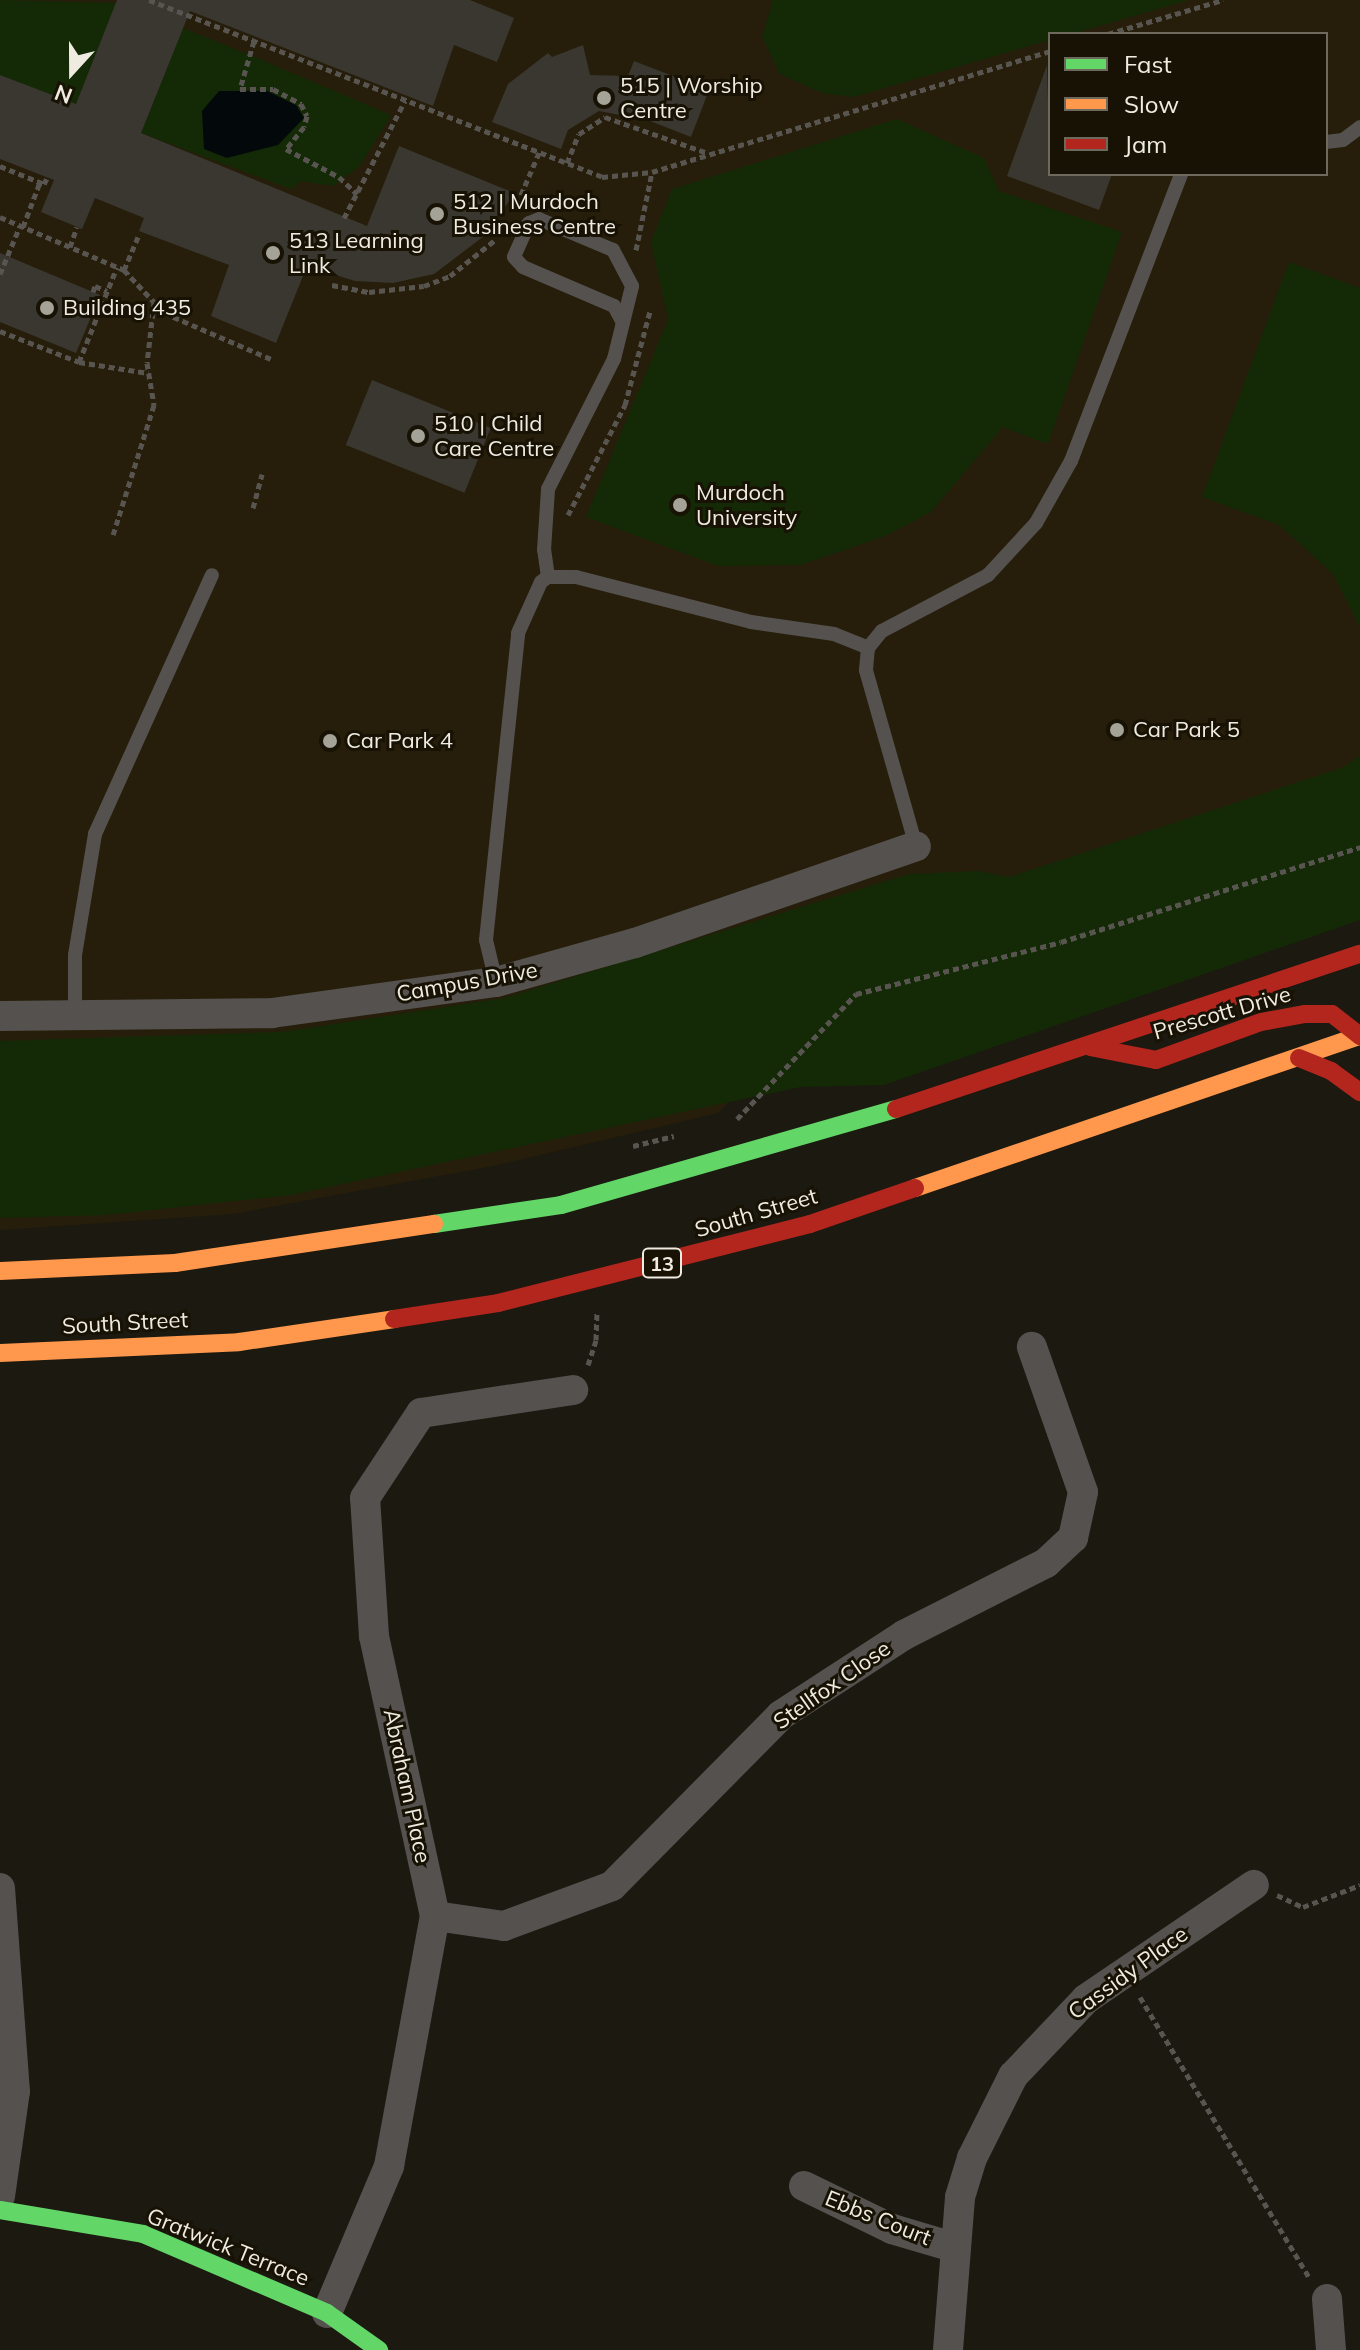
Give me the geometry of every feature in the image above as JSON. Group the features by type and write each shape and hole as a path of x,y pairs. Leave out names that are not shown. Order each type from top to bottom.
{"main road":[{"path":"0,1271 175,1263 561,1205 703,1168 1090,1047 1360,954"},
{"name":"Prescott Drive","path":"1090,1047 1156,1060 1261,1022 1305,1014 1332,1014 1360,1036"},
{"path":"1360,1036 1354,1070 1360,1091"},
{"name":"South Street","path":"0,1353 239,1342 498,1303 810,1224 1360,1036"},
{"path":"1299,1058 1331,1071 1360,1091"},
{"name":"Gratwick Terrace","path":"0,2210 143,2234 327,2313 379,2350"}],"street":[{"name":"Campus Drive","path":"0,1016 272,1013 496,982 635,943 916,846"},
{"name":"Stellfox Close","path":"435,1916 504,1926 612,1886 781,1715 904,1635 1046,1563 1073,1538 1083,1492 1032,1347"},
{"name":"Abraham Place","path":"327,2313 389,2166 435,1916 374,1636 365,1498 421,1413 573,1390"},
{"name":"Cassidy Place","path":"948,2350 953,2247 972,2158 1013,2076 1064,2018 1125,1972 1254,1885"},
{"path":"0,1888 15,2091 0,2196"},
{"name":"Ebbs Court","path":"804,2186 868,2219 953,2247"},
{"path":"1327,2299 1331,2350"}],"lane":[{"path":"1328,142 1343,140 1360,127"},
{"path":"916,846 869,679 868,648 882,631 988,575 1036,523 1071,461 1180,176"},
{"path":"496,982 486,940 518,633 530,599 548,577 544,550 548,489 559,460 596,399 623,323 632,286 613,250 539,219 529,223 514,257 523,267 614,306 623,323"},
{"path":"75,1017 75,955 95,834 212,575"},
{"path":"548,577 576,577 751,622 834,634 868,648"}],"path":[{"path":"149,0 602,177 652,172 706,153 1048,52"},
{"path":"1115,32 1223,0"},
{"path":"254,41 240,89 273,89 301,104 307,116 304,127 286,149 339,177 357,194"},
{"path":"344,218 405,101"},
{"path":"567,164 579,134 605,117 706,153"},
{"path":"510,218 539,153"},
{"path":"0,166 40,182"},
{"path":"0,274 40,182 47,178"},
{"path":"0,217 124,270 146,288 155,309 148,373 154,405 113,535"},
{"path":"70,247 77,227"},
{"path":"332,285 369,292 424,286 474,260 502,230"},
{"path":"124,270 139,234"},
{"path":"0,245 10,249"},
{"path":"79,362 117,267"},
{"path":"93,292 95,286 107,291"},
{"path":"155,309 271,359"},
{"path":"0,331 79,362 148,373"},
{"path":"253,508 262,474"},
{"path":"733,1122 856,994 1061,942 1360,847"},
{"path":"625,1148 681,1134"},
{"path":"1254,1885 1303,1907 1360,1885"},
{"path":"1125,1972 1297,2264 1327,2299"}],"shaded area":[{"name":"Murdoch University","path":"0,0 1360,0 1360,836 786,1043 718,1113 493,1166 233,1214 0,1230"},
{"path":"219,91 267,91 296,105 304,118 278,145 227,158 204,149 202,111"}],"green space":[{"path":"0,0 116,3 76,104 0,75"},
{"path":"773,0 1189,0 1079,32 1048,32 1048,41 853,97 822,93 780,74 762,37"},
{"path":"183,28 391,115 360,166 333,186 301,181 291,189 141,133"},
{"path":"897,119 984,158 999,191 1122,232 1048,444 1003,427 931,512 883,537 800,565 718,566 586,517 668,320 651,242 672,189"},
{"path":"1289,262 1360,288 1360,627 1333,574 1279,525 1202,497"},
{"path":"1360,755 1360,920 884,1085 801,1087 291,1195 106,1215 0,1218 0,1041 281,1032 505,998 909,874 977,871 1009,877 1344,767"}],"building":[{"path":"117,0 470,0 514,18 497,62 454,45 433,106 190,11 141,133 367,226 399,146 514,193 488,233 434,274 393,283 355,281 307,266 276,343 211,316 229,265 139,231 144,218 95,198 82,229 41,212 54,180 0,159 0,75 76,104"},
{"name":"515 | Worship Centre","path":"583,45 590,75 628,76 634,61 709,90 691,137 622,110 620,115 599,111 568,130 561,149 492,122 508,84 548,53 552,57"},
{"path":"1047,65 1048,176 1111,176 1099,210 1007,176"},
{"name":"Building 435","path":"0,253 100,295 76,353 0,322"},
{"name":"510 | Child Care Centre","path":"372,380 491,428 464,493 346,445"}],"traffic: fast":[{"path":"434,1224 561,1205 896,1109"},
{"path":"0,2210 143,2234 327,2313 379,2350"}],"traffic: slow":[{"path":"915,1188 1360,1036"},
{"path":"0,1271 175,1263 434,1224"},
{"path":"0,1353 239,1342 394,1319"}],"traffic: jam":[{"path":"896,1109 1360,954"},
{"path":"1090,1047 1156,1060 1261,1022 1305,1014 1332,1014 1360,1036"},
{"path":"1299,1058 1331,1071 1360,1092"},
{"path":"394,1319 498,1303 810,1224 915,1188"}],"place":[{"name":"515 | Worship Centre","path":"604,98"},
{"name":"512 | Murdoch Business Centre","path":"437,214"},
{"name":"513 Learning Link","path":"273,253"},
{"name":"Building 435","path":"47,308"},
{"name":"510 | Child Care Centre","path":"418,436"},
{"name":"Murdoch University","path":"680,505"},
{"name":"Car Park 5","path":"1117,730"},
{"name":"Car Park 4","path":"330,741"}]}
